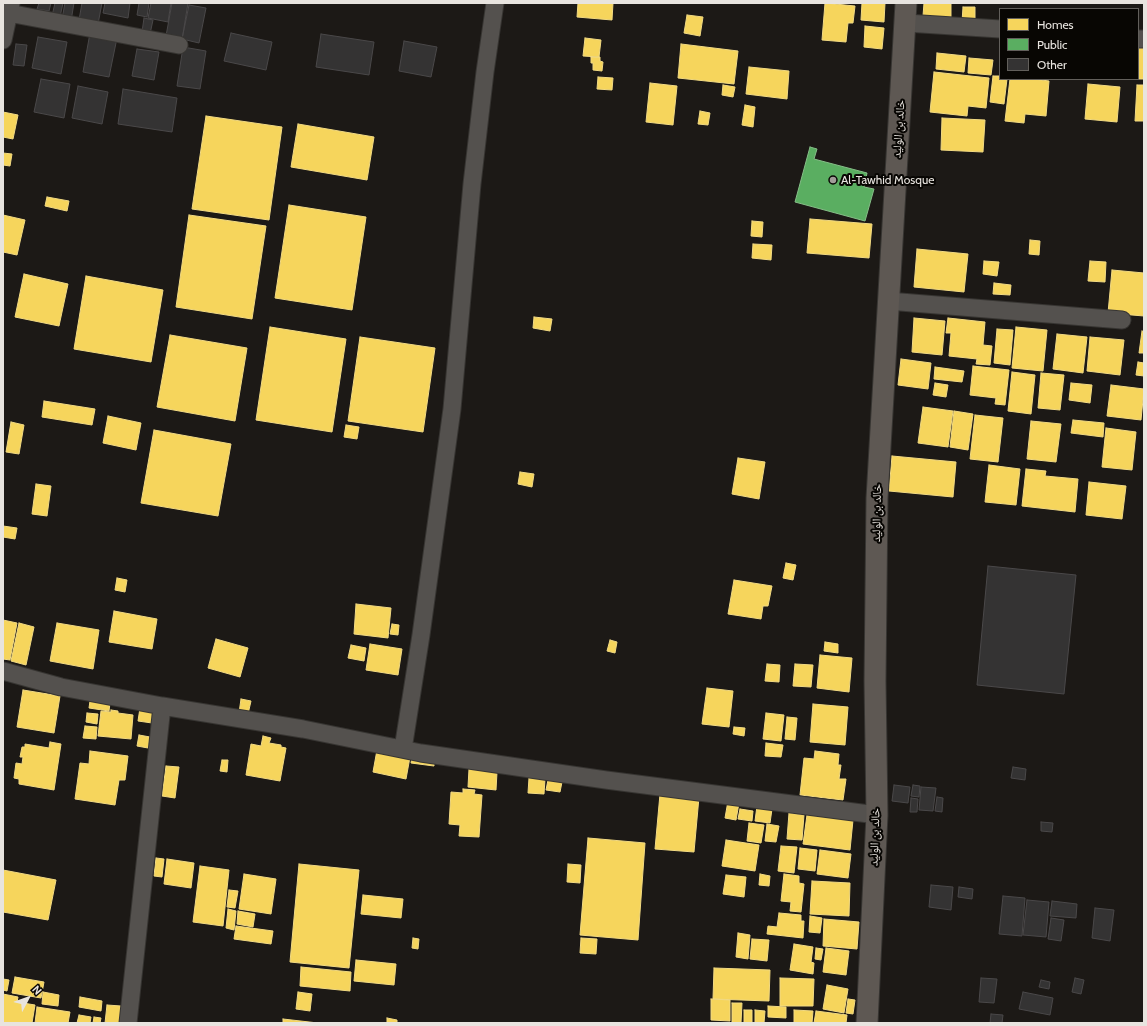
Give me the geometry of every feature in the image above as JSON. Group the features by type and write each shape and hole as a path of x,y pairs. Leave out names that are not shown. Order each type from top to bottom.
{"main road":[{"name":"خالد بن الوليد","path":"867,1023 877,815 874,681 877,498 906,13"}],"street":[{"path":"403,749 421,634 452,409 472,184 485,72 495,3"},
{"path":"3,40 8,9 179,45"},
{"path":"906,13 999,30"},
{"path":"888,302 1122,320"},
{"path":"3,671 61,687 162,706 304,729 421,753 606,780 877,815"},
{"path":"128,1023 162,706"}],"building: Homes":[{"path":"578,3 613,3 612,20 577,17"},
{"path":"825,3 855,6 853,23 848,23 846,42 822,40"},
{"path":"862,3 885,3 884,22 861,20"},
{"path":"924,3 951,3 951,17 923,16"},
{"path":"963,7 975,7 975,22 962,22"},
{"path":"687,15 703,17 700,36 684,33"},
{"path":"865,26 884,28 882,49 864,47"},
{"path":"585,38 601,40 599,57 583,56"},
{"path":"681,44 738,51 734,84 678,78"},
{"path":"1139,48 1144,48 1144,79 1139,79"},
{"path":"937,53 966,56 964,72 936,69"},
{"path":"591,57 600,57 600,61 603,62 602,71 593,70"},
{"path":"969,58 993,60 991,75 968,73"},
{"path":"749,67 789,71 787,99 746,94"},
{"path":"934,72 989,78 986,108 968,106 967,116 930,112"},
{"path":"993,76 999,76 999,80 1007,80 1004,104 990,102"},
{"path":"598,77 613,78 612,90 597,89"},
{"path":"1010,80 1049,81 1046,116 1025,114 1024,123 1005,121"},
{"path":"650,83 677,86 673,125 646,122"},
{"path":"1088,84 1120,87 1117,122 1085,119"},
{"path":"723,85 735,87 733,97 722,95"},
{"path":"1137,85 1144,85 1144,121 1135,121"},
{"path":"745,105 755,107 753,127 742,125"},
{"path":"700,111 710,113 708,125 698,124"},
{"path":"3,112 18,115 13,139 3,137"},
{"path":"206,116 282,127 269,220 192,209"},
{"path":"942,118 985,120 983,152 941,150"},
{"path":"298,124 374,137 367,180 291,167"},
{"path":"3,153 12,154 10,166 3,165"},
{"path":"47,197 69,201 67,211 45,206"},
{"path":"289,205 366,217 352,310 275,298"},
{"path":"3,215 25,220 17,255 3,252"},
{"path":"189,215 266,226 252,319 176,307"},
{"path":"810,219 872,224 869,258 807,253"},
{"path":"752,221 763,222 762,237 751,236"},
{"path":"1030,240 1040,241 1039,255 1029,254"},
{"path":"753,244 772,245 771,260 752,258"},
{"path":"917,249 968,254 964,292 914,287"},
{"path":"984,261 999,262 997,276 983,274"},
{"path":"1090,261 1106,262 1105,282 1088,281"},
{"path":"1112,270 1144,273 1144,316 1108,313"},
{"path":"24,274 68,284 59,326 15,317"},
{"path":"86,276 163,290 151,362 74,349"},
{"path":"994,283 1011,285 1010,295 993,294"},
{"path":"534,317 552,319 550,331 533,328"},
{"path":"914,318 945,321 942,355 912,352"},
{"path":"948,318 985,322 983,345 992,346 990,365 976,364 977,359 949,356 951,333 946,333"},
{"path":"270,327 346,339 332,432 256,420"},
{"path":"1016,327 1047,330 1043,371 1012,368"},
{"path":"997,329 1013,330 1010,365 994,363"},
{"path":"1142,331 1144,332 1144,353 1139,353"},
{"path":"1057,334 1087,337 1083,373 1053,369"},
{"path":"170,335 247,348 235,421 157,407"},
{"path":"360,337 435,348 423,432 348,421"},
{"path":"1090,337 1124,340 1120,375 1087,371"},
{"path":"901,359 931,363 928,389 898,385"},
{"path":"1138,362 1144,363 1144,376 1136,375"},
{"path":"973,366 1009,370 1005,405 995,404 996,398 970,395"},
{"path":"935,367 964,371 962,382 934,379"},
{"path":"1012,372 1035,375 1031,414 1008,411"},
{"path":"1041,373 1064,375 1060,410 1038,408"},
{"path":"935,383 948,385 946,397 933,395"},
{"path":"1071,383 1092,385 1090,403 1069,400"},
{"path":"1111,385 1144,389 1141,420 1107,416"},
{"path":"44,401 95,409 92,425 42,417"},
{"path":"923,407 953,411 948,447 918,443"},
{"path":"954,411 973,414 968,450 950,447"},
{"path":"975,415 1003,418 998,462 970,459"},
{"path":"108,416 141,423 136,450 103,443"},
{"path":"1073,420 1104,423 1103,437 1071,433"},
{"path":"1031,421 1061,424 1056,462 1027,459"},
{"path":"11,422 24,425 19,454 6,452"},
{"path":"346,425 359,427 357,439 344,437"},
{"path":"1106,428 1136,432 1132,470 1102,467"},
{"path":"154,430 231,444 218,516 141,503"},
{"path":"892,456 956,462 953,497 889,491"},
{"path":"738,458 765,462 759,499 732,494"},
{"path":"989,465 1020,469 1016,505 985,502"},
{"path":"1026,469 1046,471 1045,476 1078,479 1075,512 1022,506"},
{"path":"520,472 534,474 532,487 518,484"},
{"path":"1089,482 1126,486 1122,519 1086,515"},
{"path":"36,484 51,486 47,516 32,514"},
{"path":"3,526 17,528 15,539 3,537"},
{"path":"786,563 796,565 793,580 783,578"},
{"path":"117,578 127,580 125,592 115,590"},
{"path":"734,580 772,586 768,606 763,606 761,619 728,614"},
{"path":"356,604 391,608 388,638 354,634"},
{"path":"114,611 157,619 152,649 109,642"},
{"path":"3,620 17,623 10,660 3,659"},
{"path":"19,623 34,627 26,665 11,661"},
{"path":"57,623 99,630 93,669 50,661"},
{"path":"392,624 399,625 398,635 390,634"},
{"path":"216,639 248,648 240,677 208,668"},
{"path":"610,640 617,642 615,653 607,651"},
{"path":"825,642 838,644 838,653 824,651"},
{"path":"370,644 402,649 398,675 366,670"},
{"path":"351,645 366,648 364,661 348,658"},
{"path":"820,655 852,658 849,692 817,688"},
{"path":"767,664 780,665 779,682 765,681"},
{"path":"795,664 813,665 811,687 793,686"},
{"path":"707,688 733,691 729,727 702,724"},
{"path":"23,690 60,696 54,733 17,727"},
{"path":"241,699 251,701 248,714 239,713"},
{"path":"90,701 110,703 109,711 89,708"},
{"path":"813,704 848,707 845,745 810,742"},
{"path":"140,708 154,711 152,723 138,721"},
{"path":"111,710 118,711 118,713 133,715 131,739 98,736 101,711 111,712"},
{"path":"87,713 98,714 97,724 86,722"},
{"path":"766,713 784,715 781,741 763,739"},
{"path":"787,717 797,718 795,740 785,739"},
{"path":"85,726 97,727 96,739 83,738"},
{"path":"734,727 745,728 744,736 733,734"},
{"path":"139,735 150,737 148,748 137,746"},
{"path":"263,736 271,738 269,743 281,745 281,747 286,748 280,781 246,775 251,744 261,746"},
{"path":"50,742 61,744 54,790 19,784 19,779 14,778 16,763 22,764 23,757 20,757 22,747 25,747 25,744 49,748"},
{"path":"766,743 783,745 781,757 765,756"},
{"path":"377,750 410,757 406,779 373,772"},
{"path":"90,751 128,756 125,780 119,780 115,805 75,799 80,763 89,764"},
{"path":"815,751 839,754 838,765 841,765 839,779 846,779 843,800 800,795 804,758 814,759"},
{"path":"412,757 434,760 434,766 411,763"},
{"path":"222,760 228,760 227,772 220,771"},
{"path":"166,766 179,767 175,798 162,796"},
{"path":"469,769 497,772 496,790 468,787"},
{"path":"529,778 545,779 544,794 528,793"},
{"path":"548,780 562,782 560,792 546,790"},
{"path":"463,789 475,790 474,794 482,795 479,837 459,836 460,825 449,824 451,792 463,793"},
{"path":"660,794 699,797 694,852 655,849"},
{"path":"728,801 739,803 736,820 725,818"},
{"path":"757,806 772,809 770,823 755,821"},
{"path":"740,809 753,811 752,821 738,819"},
{"path":"789,813 804,815 802,840 787,839"},
{"path":"807,815 853,820 850,850 803,844"},
{"path":"749,823 764,825 761,843 747,841"},
{"path":"767,824 779,826 776,842 765,841"},
{"path":"588,838 645,843 638,940 580,935"},
{"path":"726,840 759,845 755,871 722,866"},
{"path":"781,846 797,847 794,873 778,871"},
{"path":"800,848 817,850 815,871 798,869"},
{"path":"820,850 851,854 848,878 817,874"},
{"path":"156,858 164,859 162,877 154,876"},
{"path":"167,859 194,863 191,888 164,884"},
{"path":"299,864 359,870 349,968 290,962"},
{"path":"568,864 581,865 580,883 567,882"},
{"path":"200,866 229,870 223,926 193,922"},
{"path":"3,870 56,880 48,920 3,912"},
{"path":"244,874 276,879 271,914 239,909"},
{"path":"760,874 770,876 769,886 759,885"},
{"path":"784,874 799,876 799,883 804,884 801,912 790,911 791,902 781,901"},
{"path":"726,875 746,877 744,897 723,894"},
{"path":"812,881 850,883 849,916 810,914"},
{"path":"229,890 238,891 235,908 227,907"},
{"path":"363,895 403,899 401,918 361,914"},
{"path":"228,909 236,911 234,930 226,928"},
{"path":"238,911 255,914 253,927 237,924"},
{"path":"779,913 801,915 801,921 804,921 803,938 767,934 768,926 777,927"},
{"path":"810,916 822,918 820,933 809,932"},
{"path":"824,919 859,922 857,949 823,946"},
{"path":"236,926 273,931 271,944 234,939"},
{"path":"738,933 750,935 748,959 736,957"},
{"path":"413,938 419,939 418,949 412,948"},
{"path":"581,938 597,939 596,954 580,953"},
{"path":"752,939 769,940 767,961 750,959"},
{"path":"794,944 813,947 811,962 814,963 813,974 790,970"},
{"path":"816,948 823,949 821,960 815,959"},
{"path":"826,948 849,951 846,975 823,972"},
{"path":"356,960 396,964 394,985 354,981"},
{"path":"301,967 351,972 350,991 300,986"},
{"path":"714,968 770,970 769,1001 713,999"},
{"path":"15,977 44,982 41,998 12,993"},
{"path":"780,978 814,979 813,1006 780,1006"},
{"path":"3,979 9,980 7,991 3,990"},
{"path":"827,985 848,989 844,1013 823,1009"},
{"path":"43,992 59,995 58,1006 42,1004"},
{"path":"298,992 312,994 310,1011 296,1009"},
{"path":"3,994 18,997 17,1002 35,1005 32,1023 3,1023"},
{"path":"80,997 102,1001 101,1011 79,1007"},
{"path":"711,999 730,1000 730,1021 711,1020"},
{"path":"848,999 855,1000 853,1014 846,1013"},
{"path":"732,1003 742,1003 741,1023 732,1023"},
{"path":"107,1005 121,1006 120,1023 105,1023"},
{"path":"768,1006 786,1007 786,1018 768,1017"},
{"path":"37,1007 70,1012 68,1023 35,1023"},
{"path":"744,1010 752,1010 752,1023 744,1023"},
{"path":"755,1010 765,1011 764,1023 755,1023"},
{"path":"794,1010 813,1011 812,1023 794,1023"},
{"path":"816,1011 847,1015 846,1023 814,1023"},
{"path":"79,1015 91,1017 90,1023 77,1023"},
{"path":"94,1017 101,1018 100,1023 93,1023"},
{"path":"387,1018 397,1020 397,1023 387,1023"},
{"path":"283,1019 318,1023 283,1023"}],"building: Public":[{"name":"Al-Tawhid Mosque","path":"810,147 817,149 814,159 867,173 864,187 874,189 865,221 795,202"}],"building: Other":[{"path":"39,3 51,3 49,11 37,9"},
{"path":"55,3 63,3 60,17 52,16"},
{"path":"65,3 74,3 71,21 62,19"},
{"path":"82,3 102,3 98,24 79,20"},
{"path":"105,3 130,3 128,18 103,13"},
{"path":"139,3 149,3 147,17 137,15"},
{"path":"151,3 171,3 168,22 148,18"},
{"path":"172,3 188,3 182,40 166,36"},
{"path":"189,5 206,8 199,43 182,39"},
{"path":"144,18 153,20 150,34 142,32"},
{"path":"90,33 117,38 109,77 83,72"},
{"path":"231,33 272,42 266,70 224,61"},
{"path":"321,34 374,42 369,75 316,67"},
{"path":"38,37 67,42 61,74 32,68"},
{"path":"404,41 437,47 431,77 399,71"},
{"path":"16,44 27,45 24,66 13,65"},
{"path":"183,47 206,51 200,89 177,86"},
{"path":"137,49 159,52 154,80 132,76"},
{"path":"41,79 70,84 64,118 34,112"},
{"path":"78,86 108,92 102,124 72,118"},
{"path":"123,89 177,98 172,132 118,124"},
{"path":"988,566 1076,575 1064,694 977,685"},
{"path":"1013,767 1026,769 1025,780 1011,778"},
{"path":"894,785 910,787 908,803 892,801"},
{"path":"913,785 920,786 919,797 911,796"},
{"path":"921,787 936,788 933,811 919,810"},
{"path":"937,797 943,798 942,812 935,811"},
{"path":"911,798 918,799 917,812 910,812"},
{"path":"1041,822 1053,823 1052,832 1041,831"},
{"path":"931,885 953,887 951,910 929,907"},
{"path":"959,887 973,889 972,899 958,897"},
{"path":"1003,896 1025,898 1022,936 999,934"},
{"path":"1027,900 1049,902 1046,937 1023,935"},
{"path":"1052,901 1077,904 1076,918 1050,916"},
{"path":"1095,908 1114,910 1110,941 1092,938"},
{"path":"1051,918 1064,920 1061,941 1048,939"},
{"path":"981,978 997,979 994,1003 979,1002"},
{"path":"1075,978 1084,980 1081,994 1072,992"},
{"path":"1041,980 1050,982 1049,989 1039,987"},
{"path":"1023,992 1053,998 1050,1015 1019,1009"},
{"path":"991,1014 1003,1015 1002,1023 990,1023"}],"place":[{"name":"Al-Tawhid Mosque","path":"833,180"}]}
